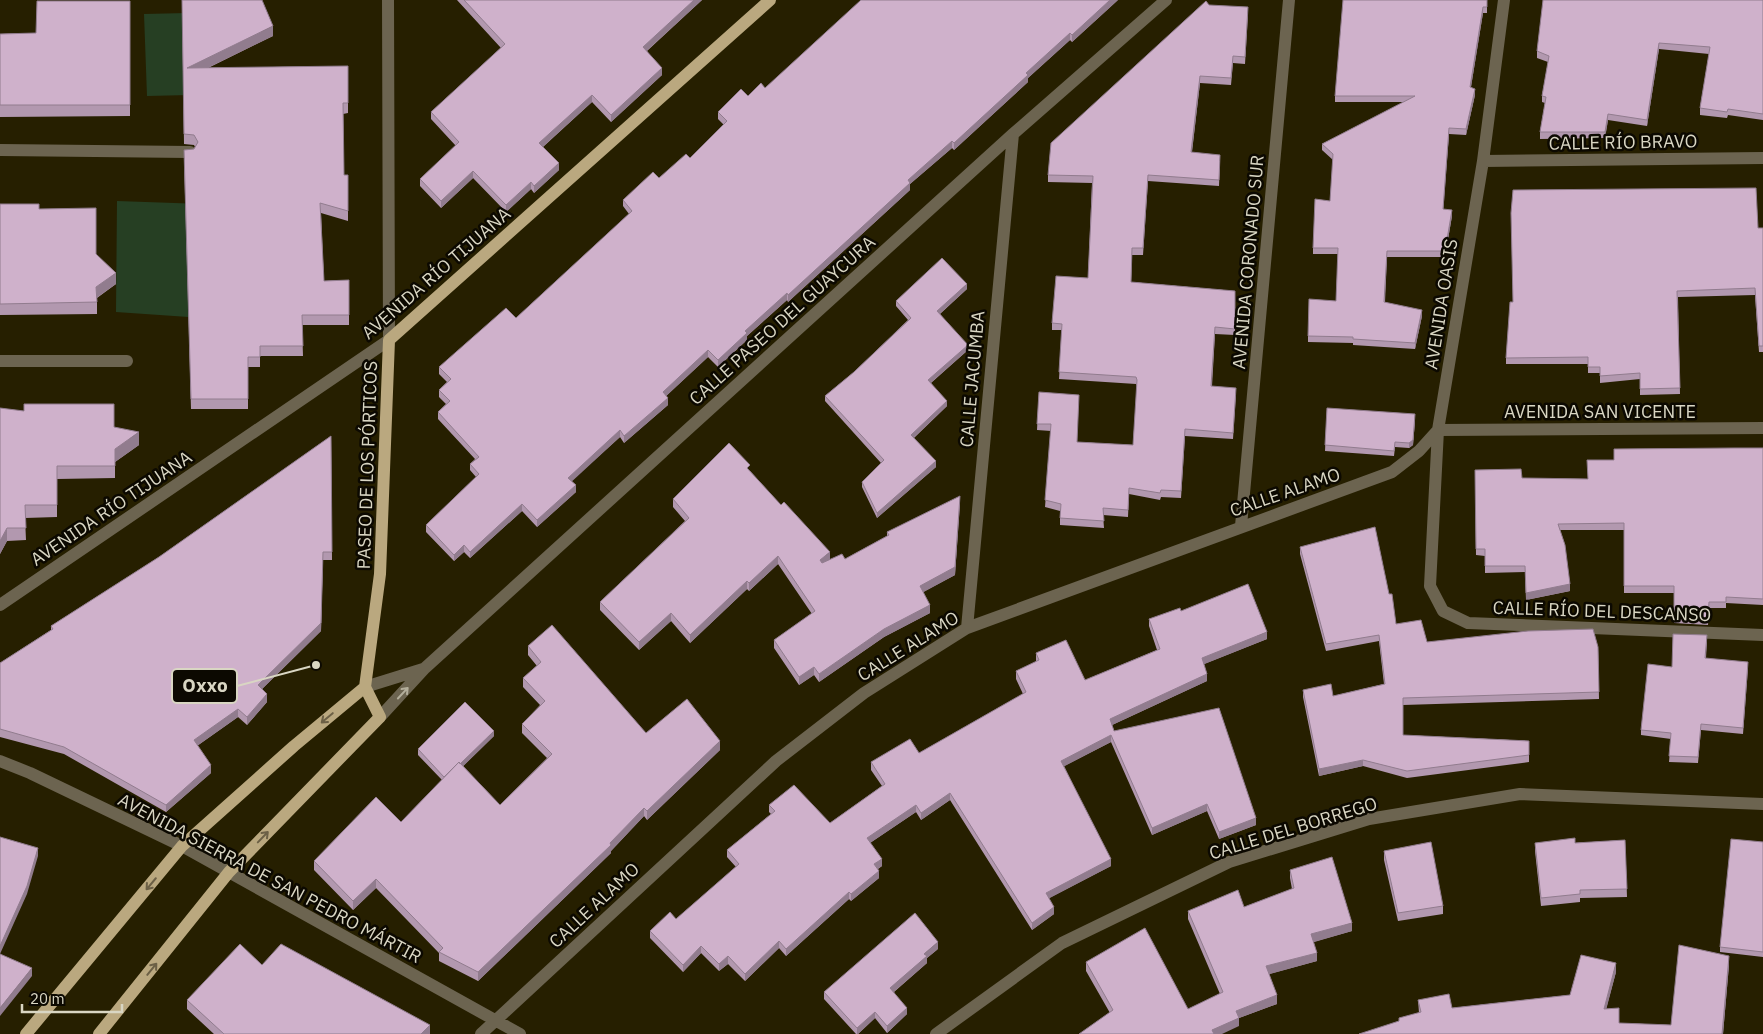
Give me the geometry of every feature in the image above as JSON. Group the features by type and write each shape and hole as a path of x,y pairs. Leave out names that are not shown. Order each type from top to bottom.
{"main road":[{"name":"AVENIDA RÍO TIJUANA","path":"389,340 770,0"},
{"name":"PASEO DE LOS PÓRTICOS","path":"365,687 380,574 389,340"},
{"path":"26,1034 182,846 294,746 365,687 380,717 230,872 99,1034"}],"street":[{"name":"PASEO DE LOS PÓRTICOS","path":"388,0 389,340"},
{"name":"CALLE PASEO DEL GUAYCURA","path":"380,717 426,668 1013,134 1166,0"},
{"name":"AVENIDA CORONADO SUR","path":"1241,526 1290,0"},
{"name":"AVENIDA OASIS","path":"1443,611 1430,586 1438,430 1483,161 1504,0"},
{"name":"CALLE JACUMBA","path":"967,628 1013,134"},
{"path":"0,150 190,152"},
{"name":"CALLE RÍO BRAVO","path":"1483,161 1763,158"},
{"name":"AVENIDA RÍO TIJUANA","path":"0,605 389,340"},
{"path":"0,361 127,361"},
{"name":"AVENIDA SAN VICENTE","path":"1438,430 1763,428"},
{"name":"CALLE ALAMO","path":"481,1034 776,761 864,693 967,628 1392,472 1419,451 1438,430"},
{"name":"CALLE RÍO DEL DESCANSO","path":"1443,611 1468,624 1763,634"},
{"name":"CALLE PASEO DEL GUAYCURA","path":"365,687 426,668"},
{"name":"AVENIDA SIERRA DE SAN PEDRO MÁRTIR","path":"0,761 30,773 182,846 520,1034"},
{"name":"CALLE DEL BORREGO","path":"936,1034 1071,939 1229,862 1369,819 1520,794 1763,804"}],"green space":[{"path":"187,13 190,95 147,96 144,14"},
{"path":"117,201 203,204 203,318 116,312"}],"building":[{"path":"182,0 262,0 273,26 187,68 348,66 348,103 343,103 344,175 348,175 348,211 320,203 324,281 349,280 349,315 302,315 303,346 260,346 260,357 248,357 248,399 191,399 184,150 194,149 198,142 194,135 184,134"},
{"path":"464,0 694,0 643,47 662,68 611,115 592,95 539,143 559,163 534,186 531,182 506,205 473,171 441,201 420,179 459,142 431,112 505,44"},
{"path":"861,0 1110,0 1026,73 1028,75 954,143 952,141 908,180 910,183 788,295 787,293 745,331 747,333 718,360 708,350 663,392 668,398 624,436 620,430 568,478 576,485 537,520 522,504 470,552 464,545 454,555 426,525 479,474 470,464 479,457 438,412 450,401 439,390 451,379 439,367 506,308 516,318 632,211 623,200 653,172 659,178 686,154 690,158 727,121 718,112 741,89 748,96 761,83 765,88"},
{"path":"1343,0 1487,0 1487,7 1483,7 1470,87 1475,89 1466,129 1449,128 1443,209 1452,210 1445,251 1387,251 1384,302 1422,310 1415,343 1353,339 1353,337 1308,336 1309,299 1336,301 1338,248 1313,248 1315,199 1330,201 1333,154 1322,144 1415,96 1335,96"},
{"path":"1543,0 1763,0 1763,114 1728,109 1727,112 1700,108 1710,47 1659,43 1647,120 1608,114 1605,132 1540,132 1546,97 1542,96 1549,56 1537,51"},
{"path":"37,1 130,1 130,105 0,105 0,34 36,33"},
{"path":"1206,1 1209,5 1248,7 1245,57 1233,56 1231,78 1200,76 1191,152 1220,155 1219,180 1148,175 1143,248 1132,248 1131,282 1235,291 1235,329 1215,327 1211,386 1236,388 1233,433 1185,429 1181,491 1161,490 1160,493 1129,488 1128,510 1103,508 1104,521 1060,518 1061,504 1045,500 1051,424 1037,424 1039,392 1079,395 1077,442 1133,445 1137,380 1136,377 1059,372 1062,324 1052,323 1056,276 1088,278 1093,176 1048,175 1051,143"},
{"path":"1756,188 1758,228 1763,228 1763,346 1759,346 1755,288 1677,291 1680,388 1640,389 1640,373 1600,376 1600,367 1588,367 1588,357 1506,358 1510,302 1513,302 1511,213 1513,190"},
{"path":"0,204 39,204 39,209 96,208 96,254 116,273 96,287 97,302 0,304"},
{"path":"942,258 967,284 937,311 968,345 928,380 947,401 911,435 936,461 877,513 862,482 884,460 825,396 854,372 911,318 896,301"},
{"path":"24,404 114,404 114,427 139,432 115,449 115,466 57,466 57,505 25,505 26,528 7,528 0,541 0,408 24,411"},
{"path":"1327,408 1415,414 1413,440 1409,443 1395,442 1394,451 1325,445"},
{"path":"331,436 332,552 323,552 321,623 258,685 267,694 247,717 238,709 194,740 211,765 166,805 64,747 0,729 0,663 53,629 51,626 159,557"},
{"path":"729,443 750,465 747,468 781,505 784,502 830,552 820,560 822,563 842,554 845,559 889,535 887,532 960,496 955,567 920,586 930,605 884,629 819,674 814,667 799,677 774,640 815,611 778,556 749,583 747,581 690,635 671,613 639,642 600,602 689,518 673,499"},
{"path":"1763,448 1763,599 1726,597 1726,602 1709,602 1708,618 1674,617 1674,586 1624,586 1624,523 1558,524 1565,545 1570,584 1526,593 1525,566 1485,566 1485,549 1476,549 1475,470 1521,469 1522,478 1588,479 1587,460 1614,460 1614,449"},
{"path":"1375,527 1389,594 1392,594 1396,624 1421,620 1427,642 1528,631 1593,629 1598,647 1599,692 1403,698 1403,735 1529,741 1529,755 1407,771 1363,760 1319,769 1303,690 1331,684 1333,696 1385,684 1379,635 1326,644 1300,547"},
{"path":"1248,584 1267,632 1202,658 1207,674 1110,719 1114,731 1219,708 1256,818 1219,832 1207,804 1152,828 1111,735 1061,761 1111,859 1046,893 1054,907 1032,923 950,793 921,813 916,805 867,838 882,859 874,864 879,871 851,894 849,892 786,949 779,941 745,974 728,956 719,964 701,946 683,965 650,931 670,912 676,919 739,864 727,850 775,811 769,805 794,785 830,823 885,784 871,762 910,739 919,753 1026,692 1016,671 1039,660 1036,653 1066,640 1085,680 1160,649 1149,619 1180,608 1181,611"},
{"path":"552,625 646,733 687,699 720,741 647,811 644,808 610,843 611,845 478,972 439,952 443,948 376,879 353,901 314,861 376,797 401,822 459,762 500,805 552,754 522,724 545,701 523,678 541,662 528,646"},
{"path":"1673,634 1707,635 1705,658 1748,662 1743,728 1701,724 1698,757 1669,756 1671,733 1641,730 1648,664 1672,667"},
{"path":"465,702 494,731 444,777 418,749"},
{"path":"0,837 38,848 27,886 0,946"},
{"path":"1575,838 1575,843 1625,840 1627,889 1580,890 1580,894 1541,898 1535,843"},
{"path":"1731,839 1763,842 1763,952 1720,947"},
{"path":"1431,842 1443,906 1398,913 1384,851"},
{"path":"1332,857 1352,923 1311,934 1317,953 1266,966 1277,995 1236,1011 1239,1018 1212,1030 1214,1034 1079,1034 1113,1010 1086,962 1145,928 1188,1009 1223,992 1188,911 1238,890 1244,907 1294,888 1290,870"},
{"path":"915,913 938,942 924,954 927,956 890,988 907,1008 887,1026 875,1012 857,1028 824,992"},
{"path":"240,944 262,965 281,944 430,1025 421,1034 224,1034 187,1000"},
{"path":"1679,945 1729,956 1722,1034 1359,1034 1399,1021 1399,1018 1421,1012 1418,1000 1449,994 1452,1008 1570,995 1581,955 1616,963 1604,1009 1619,1008 1619,1023 1671,1025"},
{"path":"0,954 32,968 0,1008"}],"place":[{"name":"Oxxo","path":"316,665"}]}
